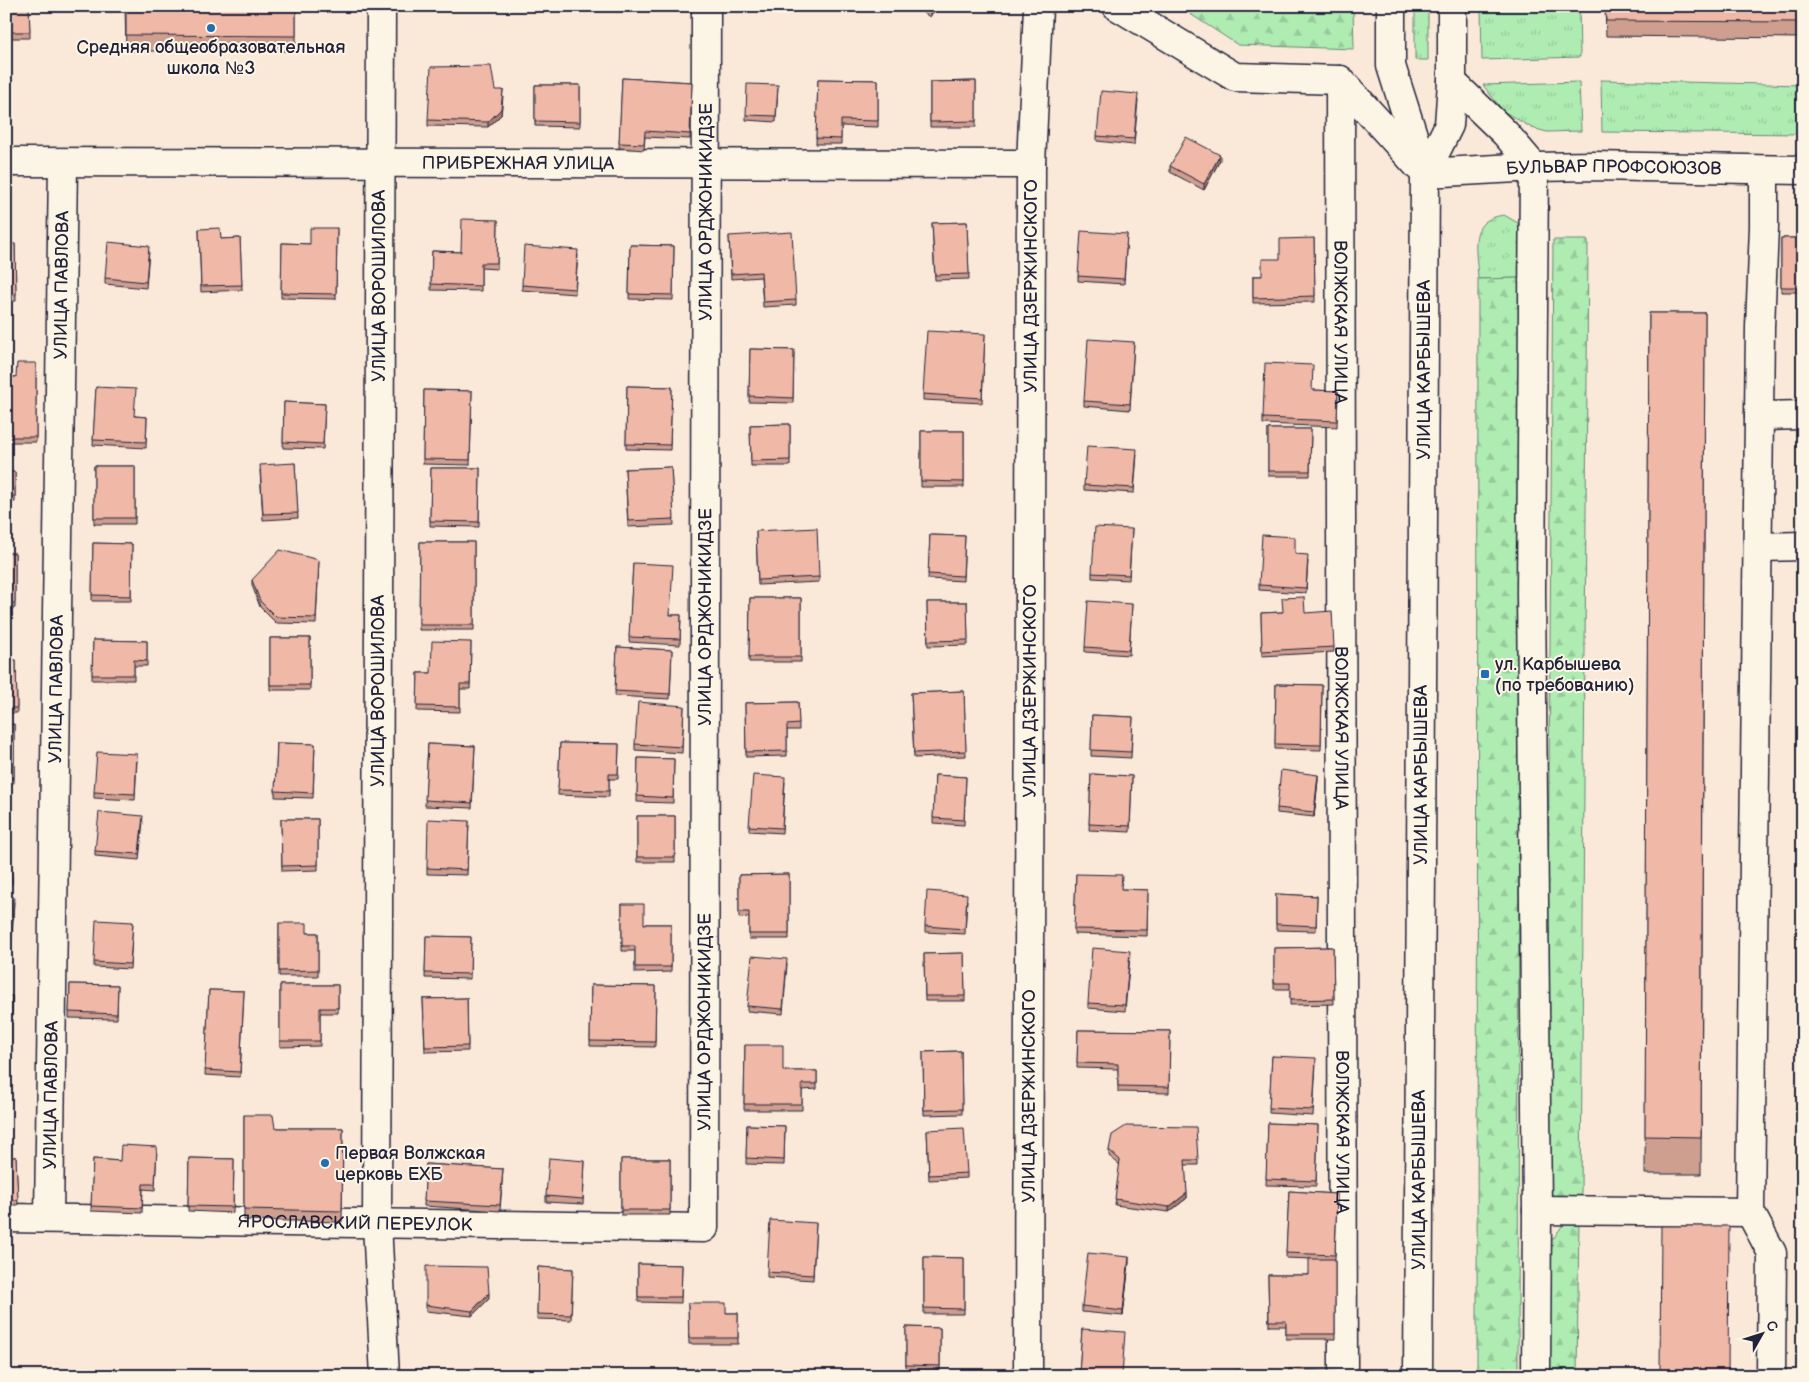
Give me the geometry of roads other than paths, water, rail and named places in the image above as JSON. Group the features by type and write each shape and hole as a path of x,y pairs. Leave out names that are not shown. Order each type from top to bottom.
{"street":[{"name":"УЛИЦА ВОРОШИЛОВА","path":"381,6 379,163 378,1224 385,1376"},
{"name":"УЛИЦА ОРДЖОНИКИДЗЕ","path":"704,1228 706,6"},
{"name":"УЛИЦА ДЗЕРЖИНСКОГО","path":"1028,1376 1031,164 1039,6"},
{"path":"1117,6 1235,77 1340,80 1425,173"},
{"name":"УЛИЦА КАРБЫШЕВА","path":"1391,6 1391,66 1425,173 1418,1376"},
{"name":"УЛИЦА КАРБЫШЕВА","path":"1425,173 1449,125 1452,82 1452,6"},
{"name":"ВОЛЖСКАЯ УЛИЦА","path":"1340,80 1343,1376"},
{"path":"1452,82 1505,133 1534,167 1531,593 1537,1210 1536,1376"},
{"name":"ПРИБРЕЖНАЯ УЛИЦА","path":"6,162 1031,164"},
{"name":"УЛИЦА ПАВЛОВА","path":"49,1217 63,163"},
{"name":"БУЛЬВАР ПРОФСОЮЗОВ","path":"1425,173 1593,166 1803,170"},
{"path":"1764,170 1760,326 1750,1212 1772,1253 1771,1376"},
{"path":"1760,416 1803,415"},
{"path":"1758,547 1803,546"},
{"path":"1537,1210 1750,1212"},
{"name":"ЯРОСЛАВСКИЙ ПЕРЕУЛОК","path":"6,1218 49,1217 704,1228"}],"place":[{"name":"Средняя общеобразовательная школа №3","path":"211,28"},
{"name":"ул. Карбышева (по требованию)","path":"1485,674"},
{"name":"Первая Волжская церковь ЕХБ","path":"325,1163"}]}
